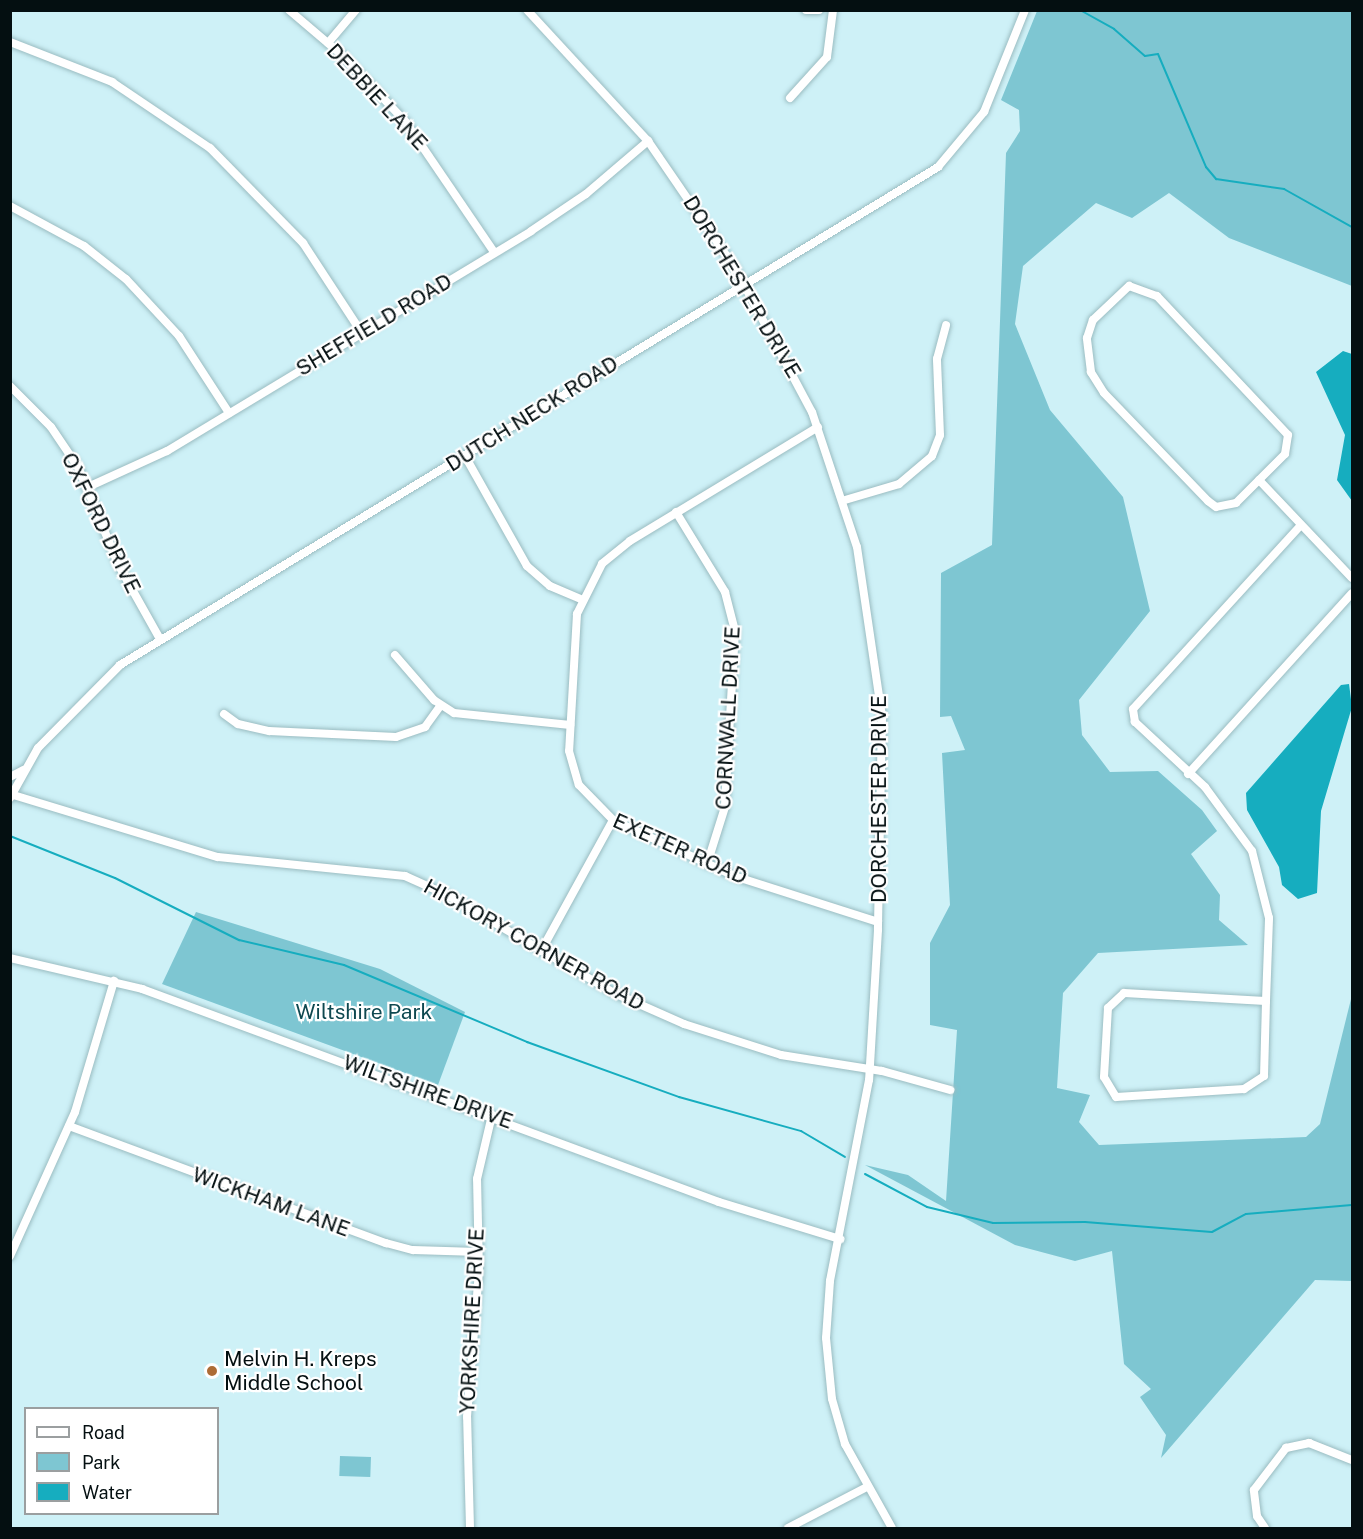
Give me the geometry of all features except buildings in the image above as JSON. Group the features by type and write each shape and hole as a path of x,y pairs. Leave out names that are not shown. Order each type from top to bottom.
{"street":[{"name":"DEBBIE LANE","path":"289,10 328,43 405,121 494,252"},
{"path":"328,43 356,10"},
{"name":"DORCHESTER DRIVE","path":"527,10 648,141 746,285 818,428 845,500 867,593 880,686 878,922 870,1069 828,1298 826,1360 838,1424 865,1488 892,1528"},
{"path":"806,10 819,10"},
{"path":"789,98 827,57 833,10"},
{"name":"DUTCH NECK ROAD","path":"11,796 26,767 96,685 160,639 746,285 949,157 984,112 1025,10"},
{"path":"10,42 112,82 210,148 303,243 362,333"},
{"name":"SHEFFIELD ROAD","path":"88,487 148,462 494,252 586,194 648,141"},
{"path":"10,206 84,246 126,279 179,336 229,413"},
{"path":"1129,286 1157,296 1288,435 1288,450 1259,480 1236,504 1216,507 1104,393 1091,372 1087,338 1093,320 1115,293 1129,286"},
{"path":"845,500 899,484 932,456 940,435 937,359 946,325"},
{"name":"OXFORD DRIVE","path":"10,386 51,427 88,487 119,566 160,639"},
{"name":"EXETER ROAD","path":"818,428 610,555 580,599 569,751 579,785 613,820 707,864 878,922"},
{"path":"465,456 527,566 550,586 580,599"},
{"path":"1259,480 1353,578"},
{"name":"CORNWALL DRIVE","path":"676,513 724,592 735,631 725,807 707,864"},
{"path":"1266,1001 1117,996 1108,1008 1107,1086 1123,1099 1254,1085 1264,1076 1269,918 1264,881 1231,817 1135,722 1133,709 1300,525"},
{"path":"1188,774 1353,593"},
{"path":"395,655 440,706 476,719 570,724"},
{"path":"224,714 238,724 269,730 396,737 424,727 440,706"},
{"path":"10,777 26,767"},
{"name":"HICKORY CORNER ROAD","path":"11,796 218,857 405,876 648,1009 747,1047 870,1069 950,1090"},
{"path":"541,951 613,820"},
{"name":"WILTSHIRE DRIVE","path":"10,958 114,981 492,1115 711,1199 840,1239"},
{"path":"10,1256 69,1126 114,981"},
{"name":"YORKSHIRE DRIVE","path":"470,1528 467,1392 478,1252 477,1179 492,1115"},
{"name":"WICKHAM LANE","path":"69,1126 386,1243 413,1250 478,1252"},
{"path":"1265,1528 1257,1516 1254,1490 1286,1448 1309,1443 1353,1461"},
{"path":"788,1528 865,1488"}],"green space":[{"path":"1037,11 1352,11 1352,286 1229,238 1169,193 1132,218 1096,203 1023,266 1015,324 1050,410 1123,497 1150,611 1079,700 1082,735 1110,772 1158,771 1202,810 1217,831 1191,854 1220,895 1219,920 1248,945 1098,953 1063,993 1057,1088 1090,1095 1079,1122 1099,1145 1306,1137 1320,1124 1352,995 1352,1281 1315,1280 1161,1458 1166,1435 1140,1397 1151,1389 1124,1364 1112,1251 1075,1261 1015,1245 865,1165 908,1175 946,1201 957,1030 930,1025 930,943 950,905 942,753 965,750 951,716 940,717 941,573 992,545 1006,153 1020,131 1019,110 1001,100"},
{"name":"Wiltshire Park","path":"196,912 380,969 465,1012 438,1085 162,984"},
{"path":"340,1456 371,1457 370,1477 339,1476"}],"water":[{"path":"1343,351 1352,354 1352,501 1337,480 1345,435 1316,372"},
{"path":"1349,684 1352,707 1321,811 1317,893 1298,899 1282,885 1279,867 1247,810 1246,793 1341,685"}],"waterway":[{"path":"1080,10 1114,29 1145,56 1158,54 1206,167 1216,179 1284,189 1352,227"},
{"path":"10,836 115,878 239,940 344,965 527,1042 679,1097 801,1131 845,1157"},
{"path":"865,1174 927,1207 993,1223 1085,1222 1212,1232 1246,1214 1352,1205"}],"place":[{"name":"Melvin H. Kreps Middle School","path":"212,1371"}]}
